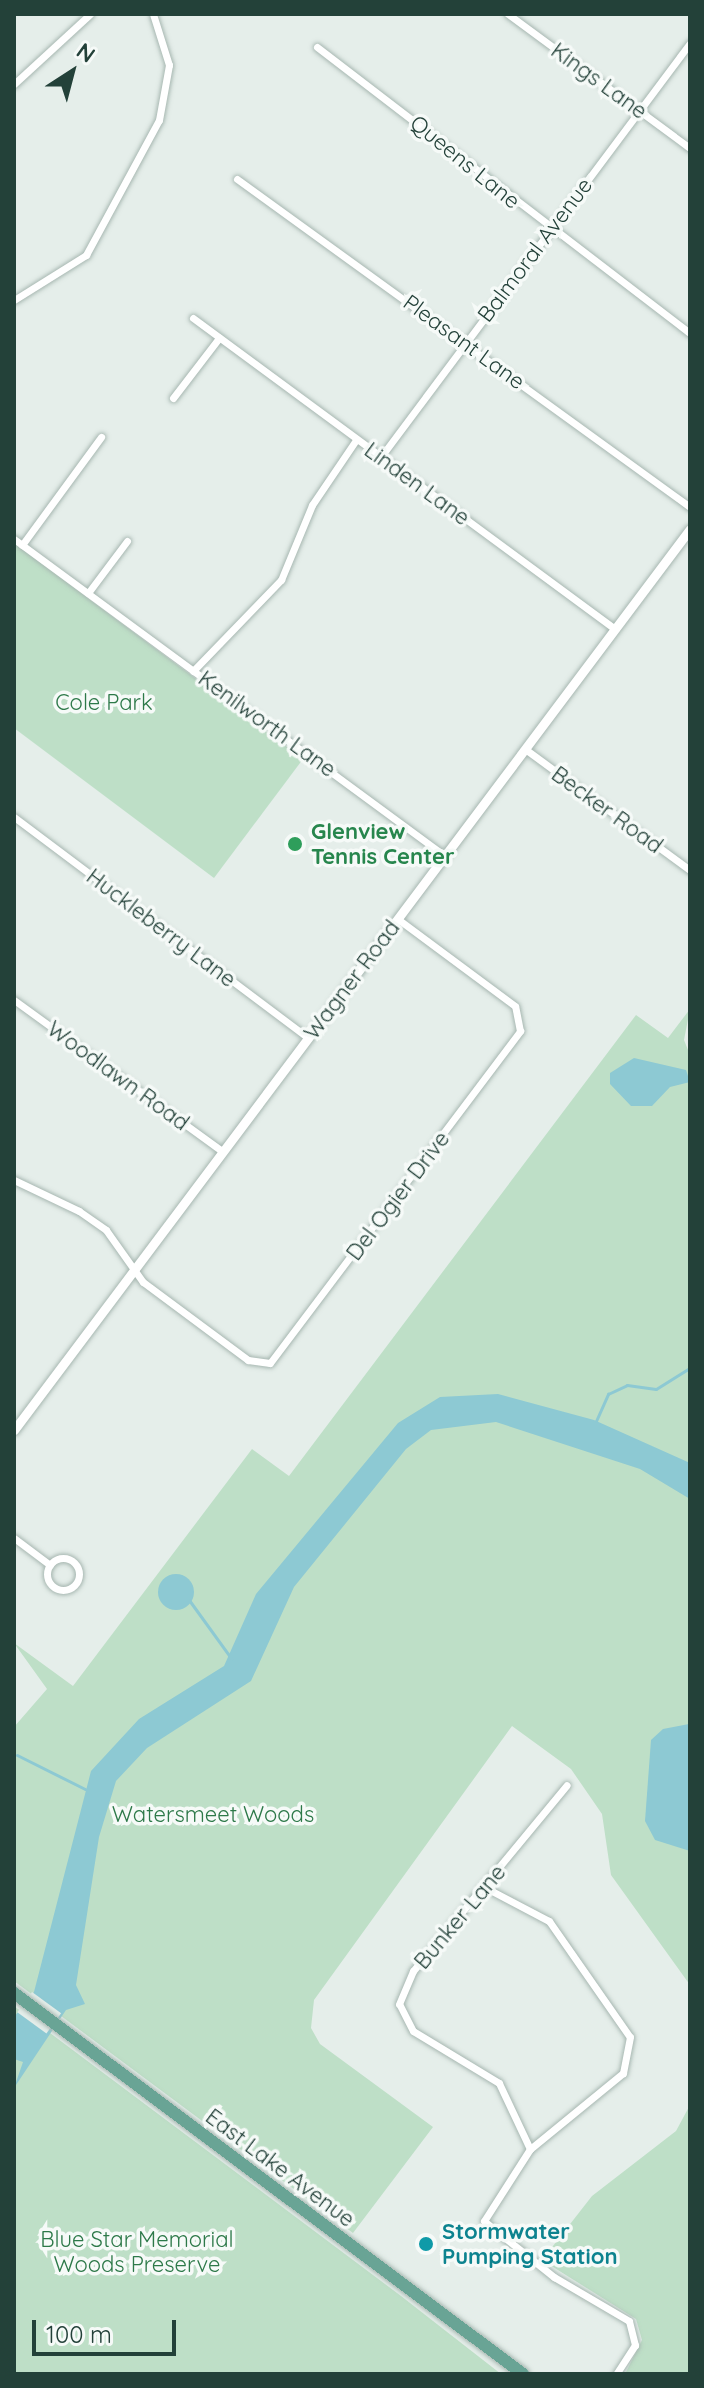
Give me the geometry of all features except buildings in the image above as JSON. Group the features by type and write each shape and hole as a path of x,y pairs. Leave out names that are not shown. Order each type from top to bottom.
{"main road":[{"name":"East Lake Avenue","path":"19,1997 523,2374"}],"street":[{"path":"14,84 90,14"},
{"path":"14,300 86,255 159,120 169,65 153,14"},
{"name":"Kings Lane","path":"508,14 690,148"},
{"name":"Balmoral Avenue","path":"380,458 690,43"},
{"name":"Queens Lane","path":"317,47 551,232 690,333"},
{"name":"Pleasant Lane","path":"237,179 690,507"},
{"name":"Linden Lane","path":"193,318 615,629"},
{"path":"173,398 219,338"},
{"path":"22,545 101,437"},
{"path":"193,671 281,580 312,505 356,440"},
{"name":"Wagner Road","path":"14,1430 690,529"},
{"name":"Kenilworth Lane","path":"14,539 445,856"},
{"path":"88,593 127,541"},
{"name":"Becker Road","path":"525,749 690,870"},
{"name":"Huckleberry Lane","path":"14,817 308,1038"},
{"name":"Del Ogier Drive","path":"133,1272 257,1364 276,1359 301,1327 522,1024 515,1006 398,919"},
{"name":"Woodlawn Road","path":"14,1000 223,1152"},
{"path":"14,1180 106,1230 133,1272"},
{"path":"14,1538 50,1565 55,1588 74,1586 73,1562 50,1565"},
{"name":"Bunker Lane","path":"530,2149 499,2083 413,2031 399,2004 413,1971 488,1889 567,1785"},
{"path":"488,1889 549,1921 630,2037 623,2073 530,2149 484,2221 554,2277 629,2321 635,2345 616,2374"}],"green space":[{"name":"Cole Park","path":"14,543 303,759 214,878 14,728"},
{"name":"Watersmeet Woods","path":"690,1009 684,1040 690,1055 690,1985 611,1875 602,1814 571,1769 512,1726 314,2000 311,2028 320,2044 433,2127 353,2233 14,1981 14,1727 47,1689 14,1643 73,1686 252,1449 289,1476 636,1015 668,1038"},
{"name":"Blue Star Memorial Woods Preserve","path":"14,2006 401,2296 501,2374 14,2374"},
{"path":"690,2105 690,2374 625,2374 642,2340 636,2319 542,2260 592,2196 676,2131"}],"water":[{"path":"634,1058 686,1070 690,1082 670,1087 652,1106 631,1106 610,1084 610,1073"},
{"path":"498,1394 594,1420 690,1463 690,1499 640,1469 496,1422 431,1430 406,1449 294,1587 251,1681 147,1748 116,1781 99,1837 76,1985 85,2004 66,2010 14,2088 23,2062 14,2059 14,2017 34,1992 91,1771 139,1719 224,1666 256,1594 398,1423 440,1397"},
{"path":"176,1574 188,1580 194,1592 188,1604 176,1610 164,1604 158,1592 164,1580"},
{"path":"689,1724 690,1851 655,1840 645,1821 651,1740 663,1729"}],"pier":[{"path":"32,1992 61,2013 46,2033 17,2012"}],"waterway":[{"path":"596,1421 608,1394 627,1385 656,1389 690,1368"},
{"path":"189,1600 231,1658"},
{"path":"17,1755 85,1789"}],"place":[{"name":"Glenview Tennis Center","path":"295,844"},
{"name":"Stormwater Pumping Station","path":"426,2244"}]}
